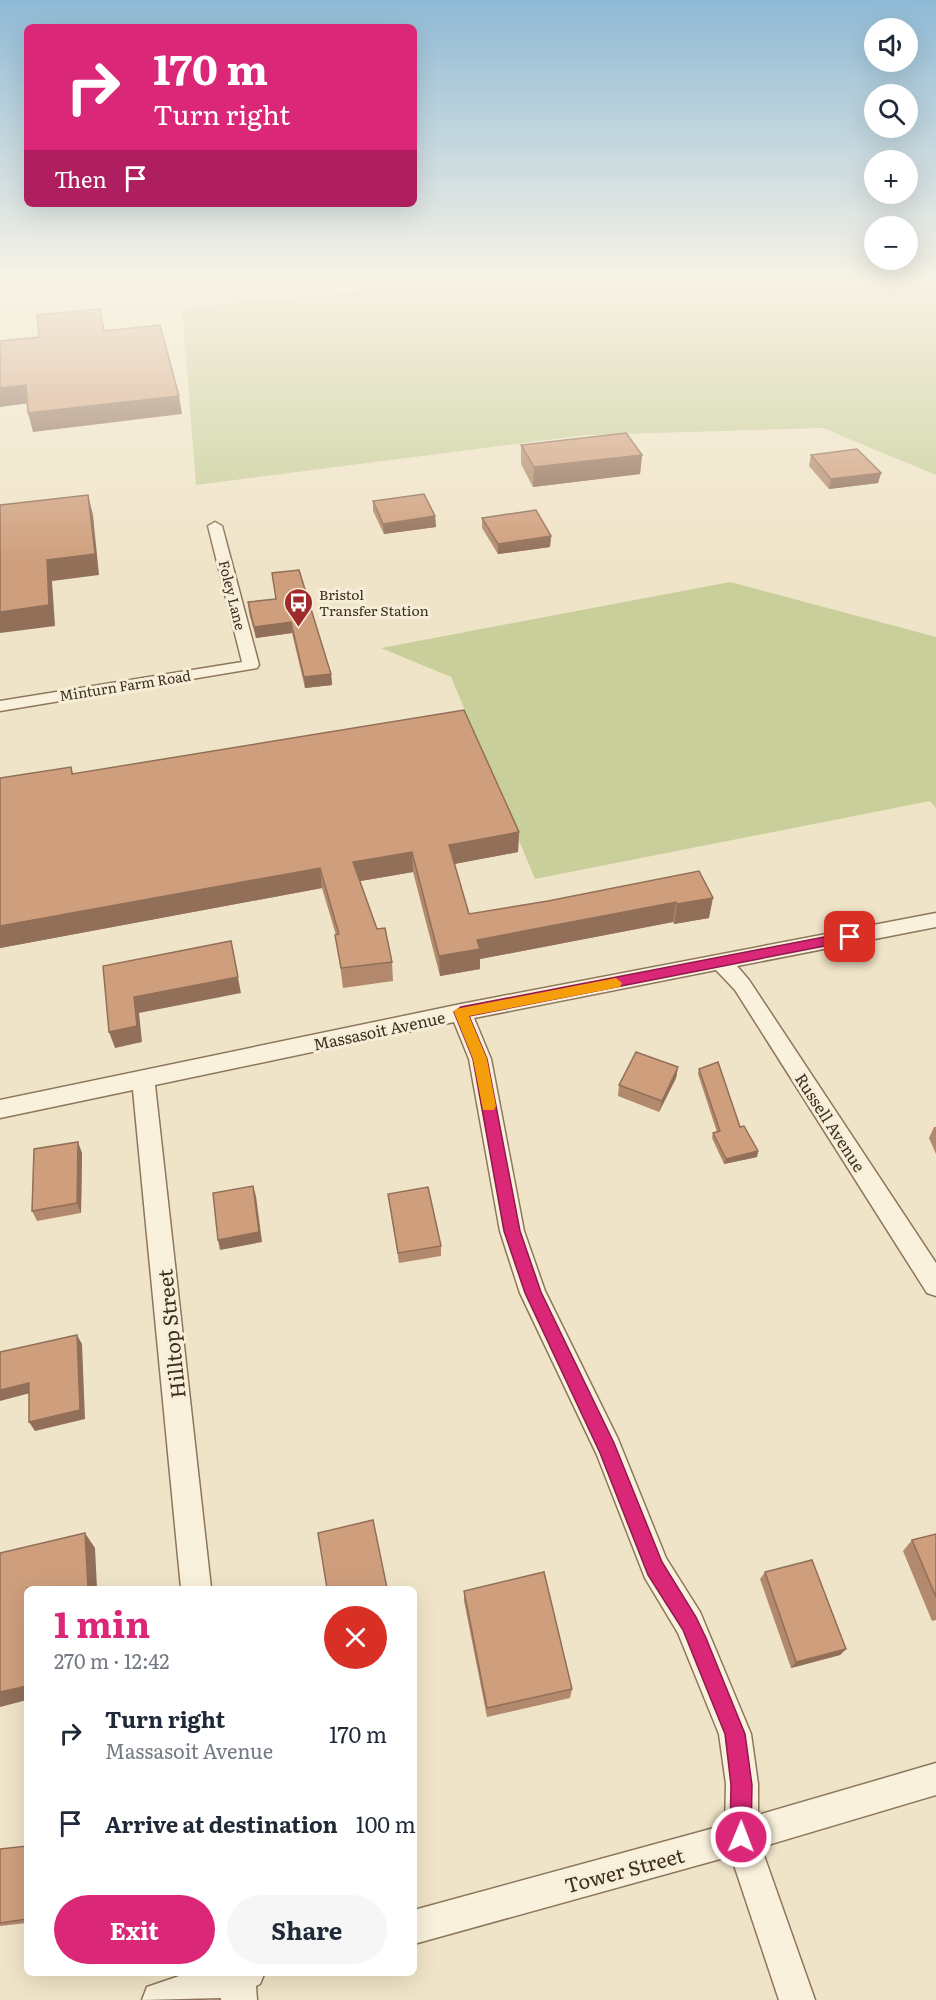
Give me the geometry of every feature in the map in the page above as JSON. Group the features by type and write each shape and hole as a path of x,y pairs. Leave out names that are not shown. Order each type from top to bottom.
{"street":[{"name":"Foley Lane","path":"215,526 251,665"},
{"name":"Minturn Farm Road","path":"0,706 251,665"},
{"name":"Massasoit Avenue","path":"0,1110 461,1012 936,920"},
{"name":"Russell Avenue","path":"722,963 742,985 936,1285"},
{"path":"461,1012 480,1059 512,1231 533,1293 608,1449 655,1568 694,1634 735,1734 742,1785 741,1837 797,2000"},
{"name":"Hilltop Street","path":"143,1079 196,1586"},
{"name":"Tower Street","path":"417,1926 741,1837 936,1779"},
{"path":"160,2000 240,1980"}],"green space":[{"path":"187,375 936,375 936,475 823,428 586,435 196,485"},
{"path":"730,582 936,637 936,808 930,801 535,879 451,677 381,648"}],"building":[{"path":"0,375 173,375 179,396 28,413 26,385 0,388"},
{"path":"626,433 642,455 534,467 521,445"},
{"path":"857,449 881,473 831,479 811,455"},
{"path":"424,494 435,516 383,524 373,501"},
{"path":"88,495 95,554 47,560 49,605 0,612 0,505"},
{"path":"536,510 551,536 498,544 482,518"},
{"path":"299,570 331,674 304,677 291,622 254,627 248,602 276,599 272,573"},
{"path":"464,710 519,832 449,845 469,914 699,871 713,898 677,904 676,902 477,940 480,949 439,956 412,852 353,862 377,929 385,928 392,962 341,968 335,935 339,934 320,868 0,926 0,778 71,767 72,774"},
{"path":"231,941 238,977 134,997 137,1026 109,1032 103,966"},
{"path":"636,1052 678,1067 662,1101 619,1085"},
{"path":"718,1062 740,1127 744,1126 758,1151 726,1159 713,1133 720,1131 699,1069"},
{"path":"78,1142 77,1203 32,1211 34,1149"},
{"path":"253,1186 259,1232 218,1240 213,1193"},
{"path":"428,1187 441,1246 398,1253 388,1194"},
{"path":"77,1335 80,1410 29,1422 29,1383 0,1390 0,1352"},
{"path":"373,1520 387,1586 327,1586 318,1533"},
{"path":"85,1533 88,1586 24,1586 24,1687 0,1692 0,1553"},
{"path":"936,1534 936,1597 912,1540"},
{"path":"812,1560 846,1649 796,1662 765,1572"},
{"path":"544,1572 572,1689 487,1708 464,1591"},
{"path":"24,1846 24,1919 0,1923 0,1849"}],"slow traffic":[{"path":"489,1106 480,1059 461,1012 616,983"}],"place":[{"name":"Bristol Transfer Station","path":"298,628"}],"route":[{"path":"741,1837 742,1785 735,1734 709,1666 689,1623 655,1568 608,1449 533,1293 512,1231 480,1059 461,1012 850,937"}]}
